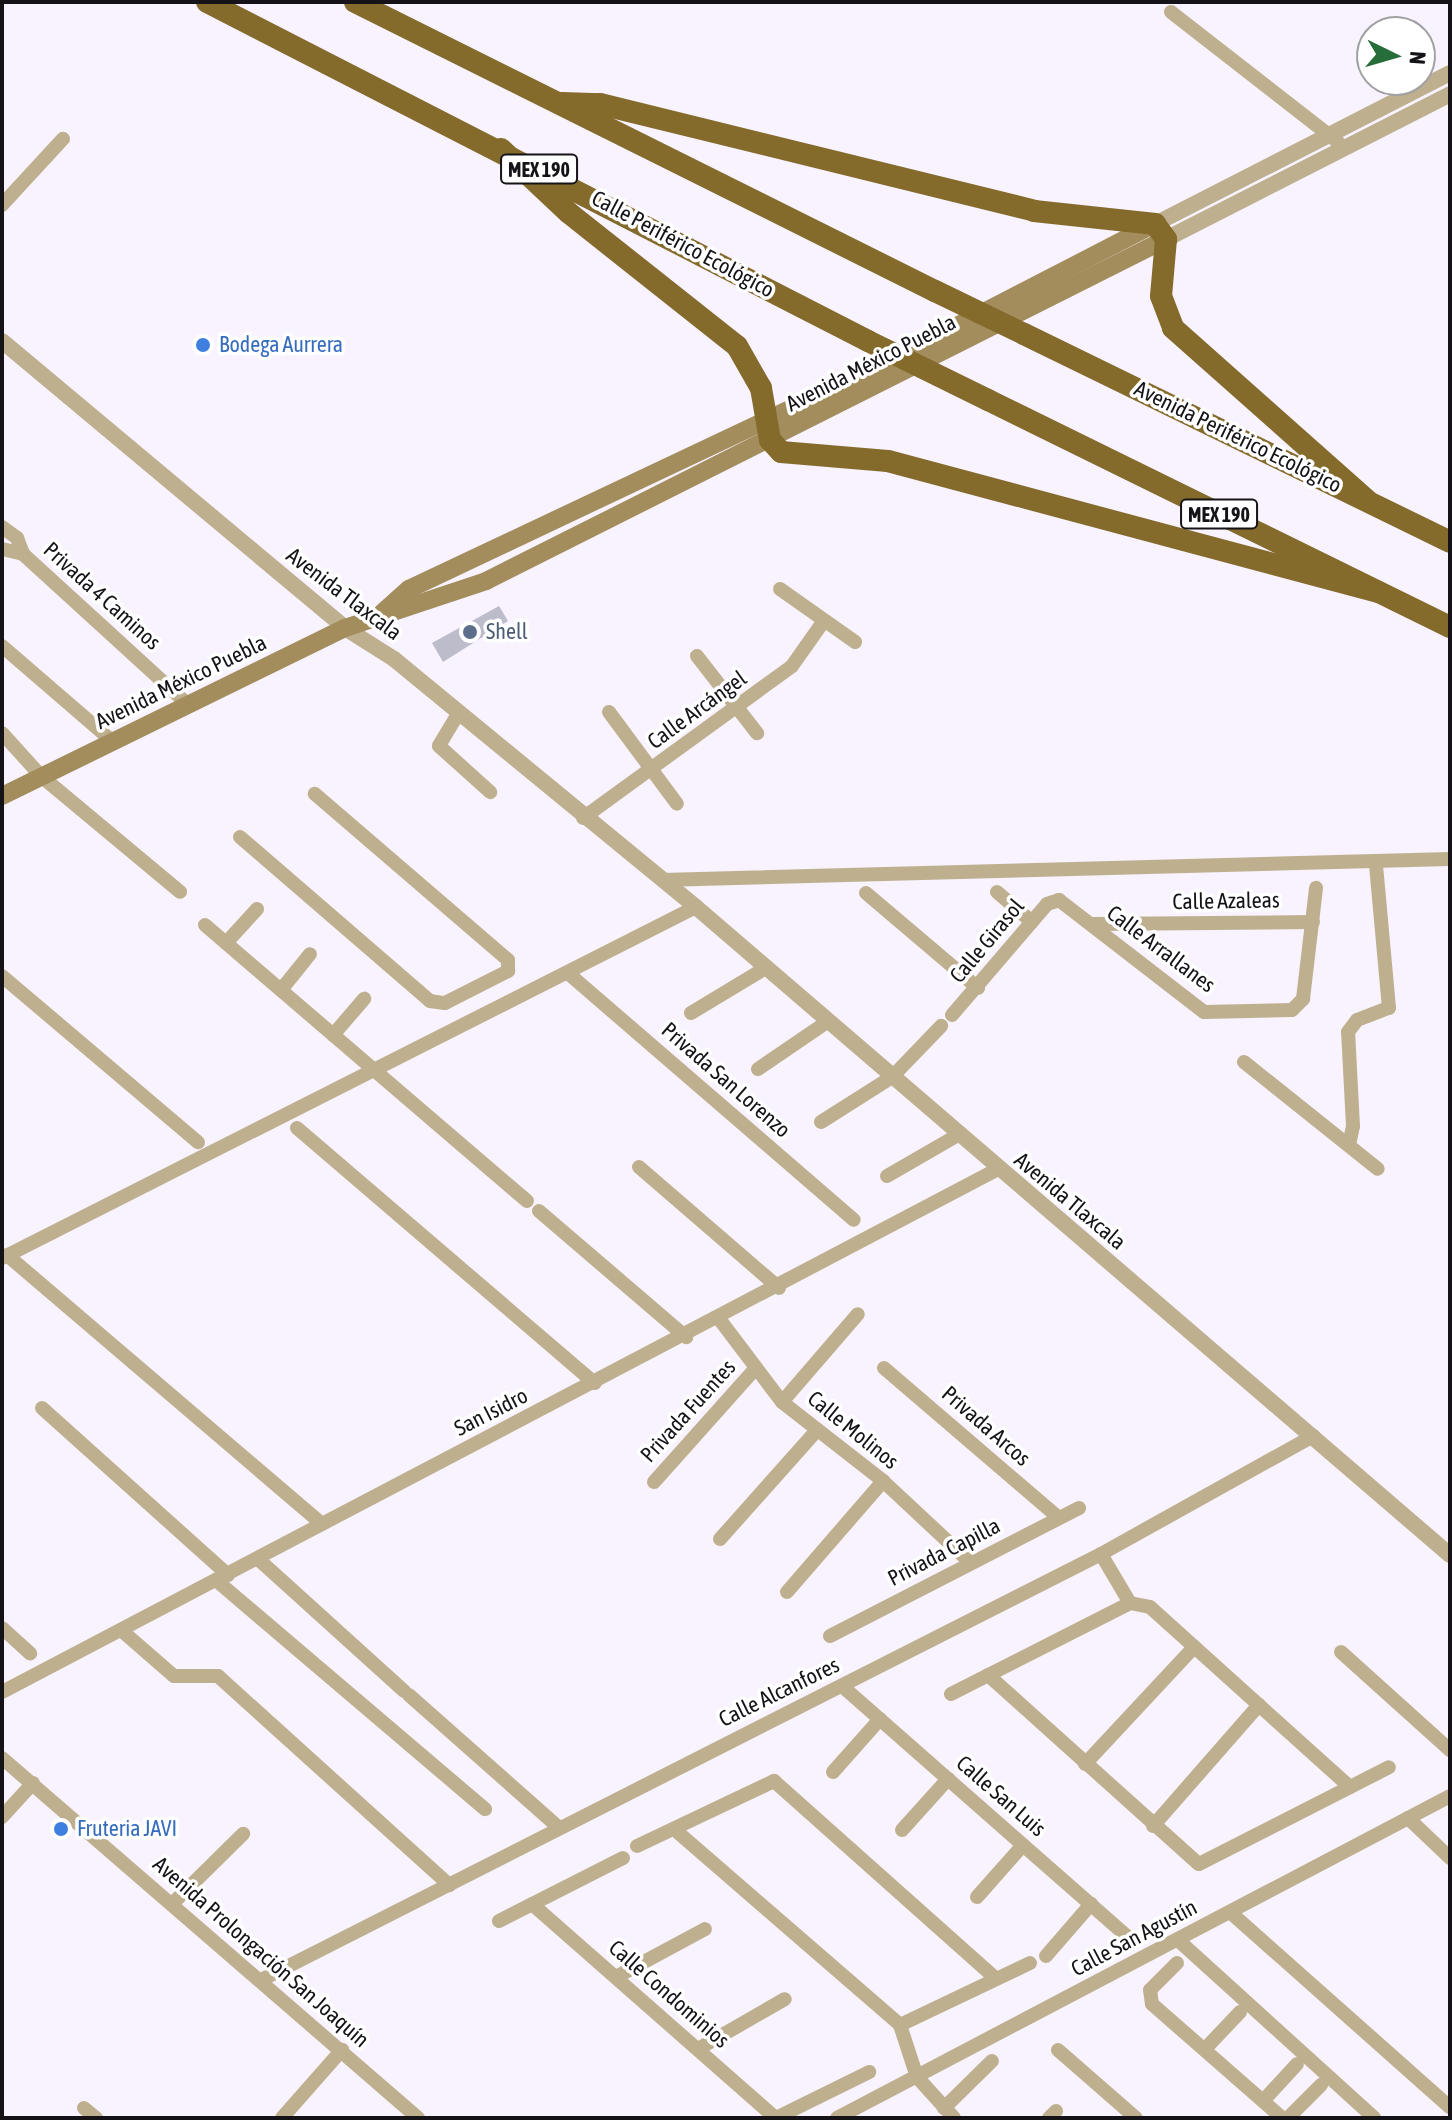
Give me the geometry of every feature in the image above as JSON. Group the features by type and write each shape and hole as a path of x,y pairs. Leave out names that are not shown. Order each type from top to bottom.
{"highway":[{"name":"Calle Periférico Ecológico","path":"207,2 501,149 868,341 1378,592"},
{"path":"355,2 562,103 600,104 1034,211 1160,232 1161,296 1173,328 1367,500"},
{"name":"Avenida Periférico Ecológico","path":"562,103 935,291 1450,542"},
{"path":"501,149 569,213 737,346 761,388 767,430 781,452 888,461 1378,592"},
{"name":"MEX 190","path":"1378,592 1450,627"}],"main road":[{"name":"Avenida México Puebla","path":"2,796 345,628 382,613 413,610 486,581 767,430 1160,232"},
{"name":"Avenida México Puebla","path":"382,613 409,589 767,430"}],"street":[{"path":"1171,12 1332,132 1343,149"},
{"name":"Avenida México Puebla","path":"1160,232 1332,132 1450,73"},
{"name":"Avenida México Puebla","path":"1160,232 1343,149 1450,94"},
{"path":"2,205 63,139"},
{"name":"Avenida Tlaxcala","path":"2,341 345,628 458,714 696,907 764,969 1450,1555"},
{"name":"Privada 4 Caminos","path":"2,527 17,538 23,554 187,704"},
{"name":"Privada 4 Caminos","path":"2,549 23,554"},
{"path":"780,589 855,642"},
{"name":"Calle Arcángel","path":"583,818 739,709 801,657 823,622"},
{"path":"2,646 112,741"},
{"path":"697,656 757,733"},
{"path":"609,712 650,772 677,804"},
{"path":"458,714 439,746 490,792"},
{"path":"2,733 41,776 180,892"},
{"path":"240,837 430,1001 439,1005 508,971 508,960 315,794"},
{"path":"662,880 1376,865 1450,859"},
{"path":"1349,1145 1353,1126 1348,1032 1357,1020 1389,1008 1376,865"},
{"path":"1053,870 1059,900"},
{"path":"1313,922 1316,888"},
{"path":"997,892 1032,922"},
{"path":"866,893 978,988"},
{"name":"Calle Girasol","path":"952,1015 1032,922 1059,900"},
{"name":"Calle Arrallanes","path":"1059,900 1204,1012 1292,1010 1303,999 1313,922"},
{"path":"322,1524 4,1256 569,974 696,907"},
{"path":"226,943 257,909"},
{"name":"Calle Azaleas","path":"1092,924 1313,922"},
{"path":"205,925 527,1201"},
{"path":"281,990 310,954"},
{"path":"691,1013 764,969"},
{"name":"Privada San Lorenzo","path":"569,974 854,1220"},
{"path":"2,976 198,1142"},
{"path":"480,986 494,1010"},
{"path":"333,1035 364,999"},
{"path":"758,1069 827,1022"},
{"path":"821,1122 892,1077 941,1026"},
{"path":"1244,1062 1378,1169"},
{"path":"297,1128 595,1383"},
{"path":"887,1176 958,1135"},
{"path":"639,1167 779,1288"},
{"name":"San Isidro","path":"2,1692 720,1320 998,1169"},
{"path":"539,1211 686,1337"},
{"path":"782,1402 858,1314"},
{"name":"Calle Molinos","path":"720,1320 782,1402 883,1481 971,1563"},
{"name":"Privada Arcos","path":"884,1368 1058,1517"},
{"name":"Privada Fuentes","path":"654,1482 755,1369"},
{"path":"42,1408 223,1578 485,1809"},
{"path":"720,1539 817,1430"},
{"name":"Calle Alcanfores","path":"261,1980 449,1885 557,1826 1101,1554 1313,1436"},
{"path":"787,1592 883,1481"},
{"name":"Privada Capilla","path":"830,1636 1079,1508"},
{"path":"1101,1554 1130,1603"},
{"path":"258,1559 557,1826"},
{"path":"951,1694 1130,1603 1150,1607 1350,1787"},
{"path":"2,1628 30,1653"},
{"path":"121,1630 174,1676 218,1676 449,1885"},
{"path":"1085,1764 1194,1647"},
{"path":"1341,1652 1450,1750"},
{"path":"988,1675 1191,1860 1208,1862 1389,1767"},
{"name":"Calle San Luis","path":"842,1686 1131,1940"},
{"path":"1153,1826 1259,1705"},
{"path":"833,1772 880,1719"},
{"name":"Avenida Prolongación San Joaquín","path":"2,1758 418,2118"},
{"path":"902,1830 948,1779"},
{"path":"637,1846 774,1781 996,1979"},
{"path":"2,1817 33,1783"},
{"name":"Calle San Agustín","path":"837,2118 1450,1796"},
{"path":"1408,1818 1448,1854"},
{"path":"674,1829 900,2025 917,2077 949,2113 992,2061"},
{"path":"172,1904 243,1834"},
{"path":"977,1897 1023,1845"},
{"path":"499,1921 623,1858"},
{"name":"Calle Condominios","path":"532,1904 776,2118"},
{"path":"1046,1956 1091,1904"},
{"path":"1230,1912 1450,2107"},
{"path":"616,1977 705,1929"},
{"path":"1178,1940 1374,2118"},
{"path":"900,2025 1030,1963"},
{"path":"1177,1963 1150,1990 1152,2004 1263,2101 1285,2118 1321,2085"},
{"path":"698,2049 785,1999"},
{"path":"1205,2049 1240,2012"},
{"path":"282,2118 342,2050"},
{"path":"1058,2050 1136,2118"},
{"path":"1263,2101 1297,2064"},
{"path":"776,2118 869,2072"},
{"path":"84,2108 96,2118"}],"building":[{"name":"Shell","path":"499,606 508,621 443,662 432,643"}],"place":[{"name":"Bodega Aurrera","path":"203,345"},
{"name":"Shell","path":"470,632"},
{"name":"Fruteria JAVI","path":"61,1829"}]}
